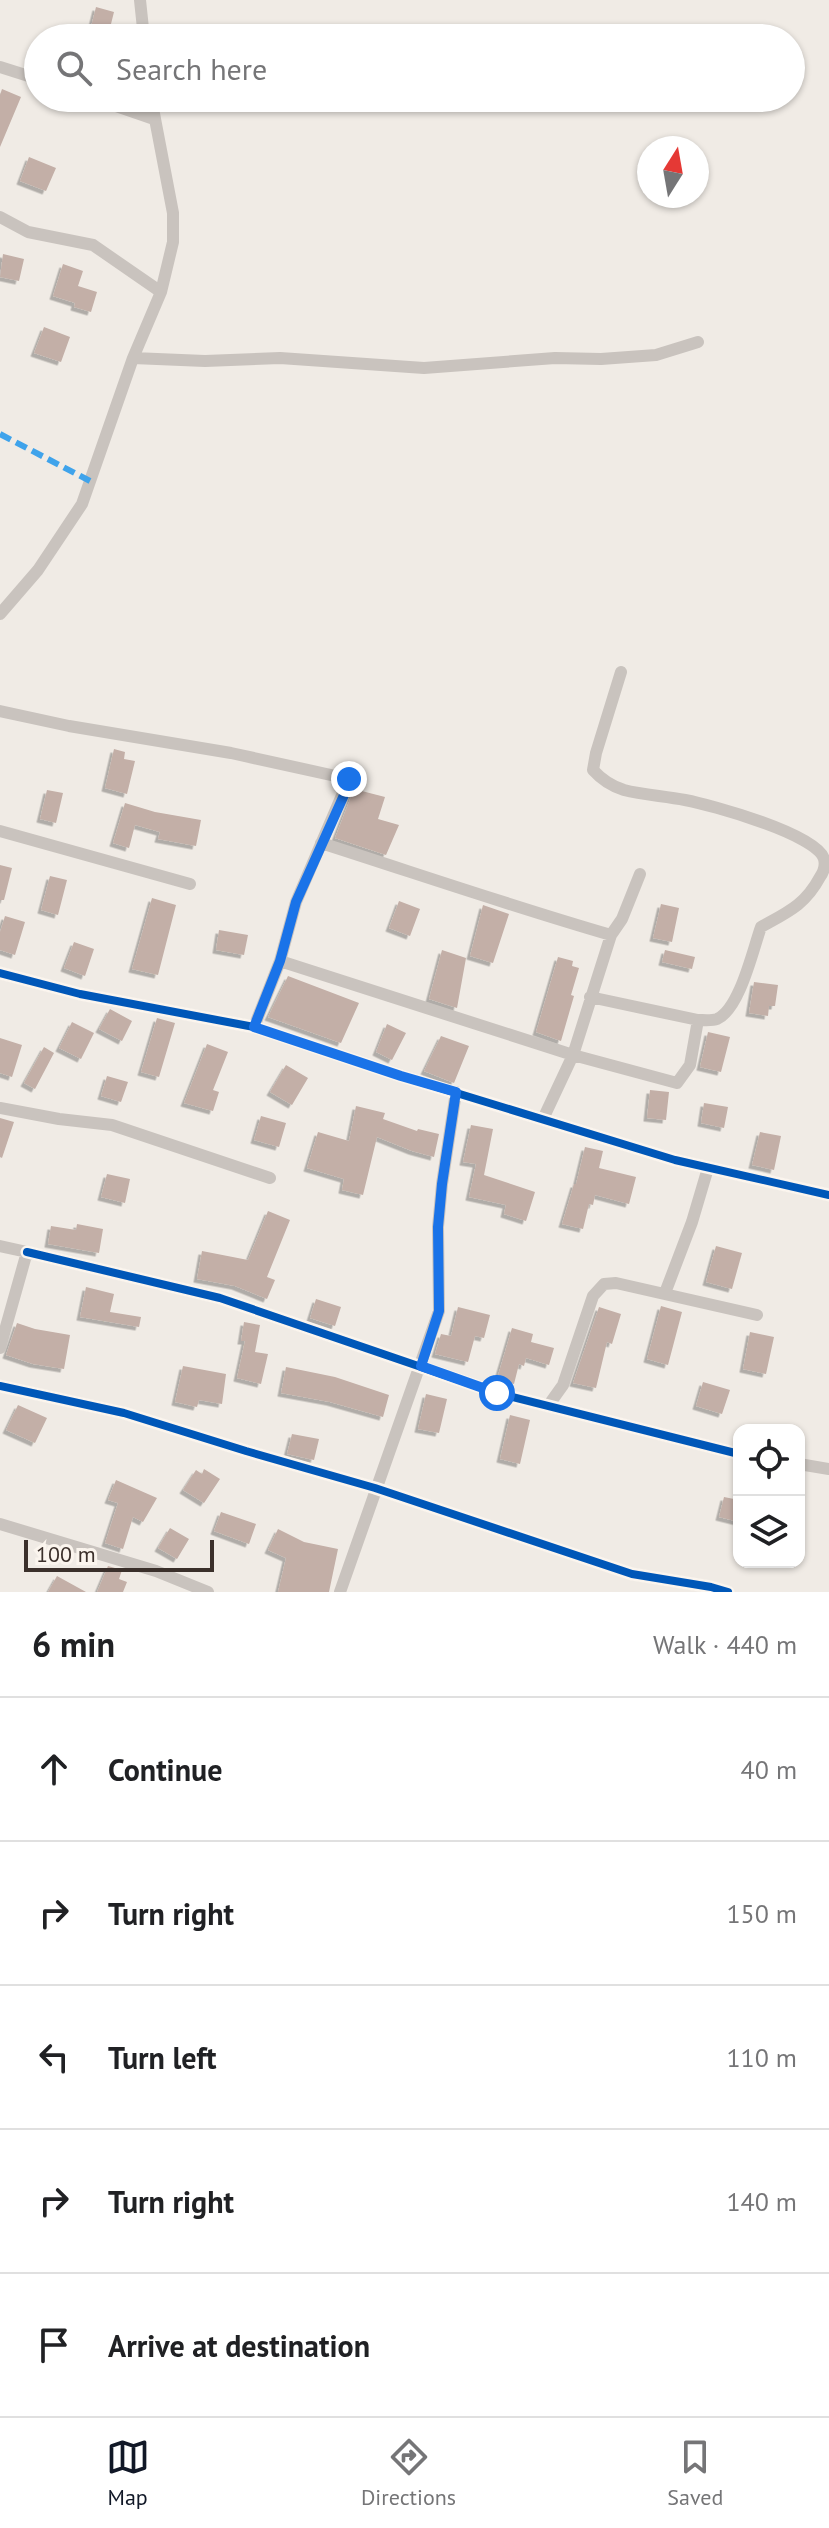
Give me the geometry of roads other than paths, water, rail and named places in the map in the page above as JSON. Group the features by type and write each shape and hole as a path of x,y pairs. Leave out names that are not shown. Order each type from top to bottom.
{"street":[{"path":"140,0 143,24"},
{"path":"0,67 24,75"},
{"path":"134,112 154,119"},
{"path":"0,614 38,570 82,504 133,358 161,292 173,242 173,213 153,112"},
{"path":"0,217 28,232 93,245 161,292"},
{"path":"133,358 205,361 280,358 424,368 555,358 640,357 698,342"},
{"path":"590,997 698,1020 716,1020 740,991 761,927 798,907 812,892 824,869 824,857 815,846 769,824 687,800 624,790 603,781 593,770 621,672"},
{"path":"0,711 69,726 231,753 349,779 296,902 280,961 254,1027"},
{"path":"0,831 190,884"},
{"path":"321,843 611,935"},
{"path":"543,1119 573,1055 611,935 622,919 640,874"},
{"path":"280,961 573,1055 677,1083 690,1065 698,1020"},
{"path":"0,973 80,994 254,1027 401,1076 708,1168 829,1195"},
{"path":"340,1592 439,1311 438,1227 456,1092"},
{"path":"0,1108 112,1125 270,1178"},
{"path":"665,1293 692,1222 708,1168"},
{"path":"0,1246 220,1298 497,1393 733,1452"},
{"path":"0,1348 27,1252"},
{"path":"548,1406 563,1385 593,1296 604,1284 616,1283 757,1315"},
{"path":"0,1386 124,1413 375,1488 632,1574 728,1592"},
{"path":"805,1465 829,1469"},
{"path":"0,1524 156,1571 208,1592"}]}
